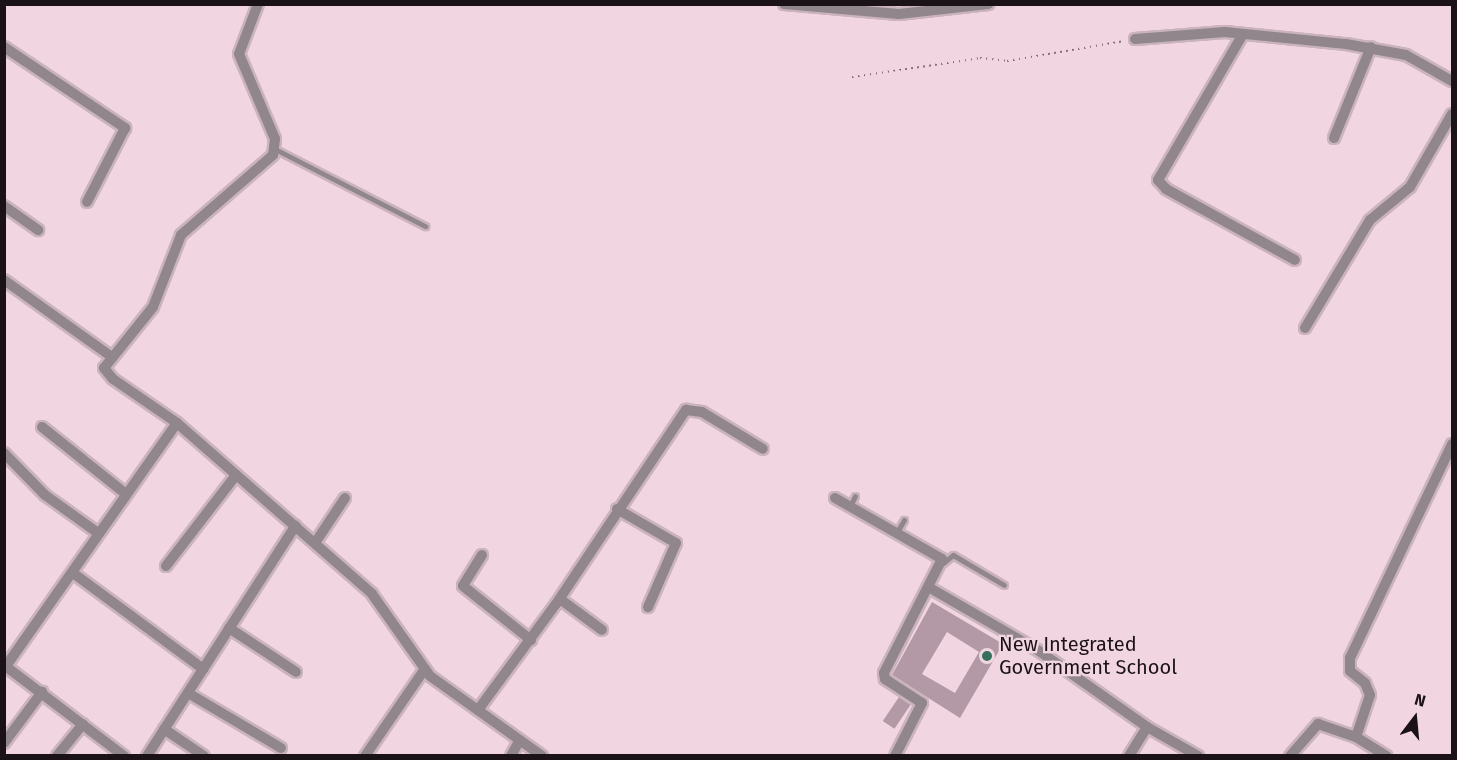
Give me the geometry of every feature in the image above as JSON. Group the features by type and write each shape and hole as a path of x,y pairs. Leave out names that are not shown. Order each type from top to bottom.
{"street":[{"path":"258,4 239,54 275,139 275,149 265,164 181,235 153,307 105,368 113,379 177,423 372,594 424,670 542,756"},
{"path":"784,4 872,14 988,4"},
{"path":"1243,34 1158,180 1166,189 1294,260"},
{"path":"1135,39 1243,34 1371,47 1406,55 1452,81"},
{"path":"4,47 125,128 87,202"},
{"path":"1334,138 1371,47"},
{"path":"1305,328 1370,220 1410,187 1452,114"},
{"path":"4,207 38,230"},
{"path":"4,280 112,357"},
{"path":"478,710 560,599 617,509 686,410 702,412 764,448"},
{"path":"124,756 5,666 177,423"},
{"path":"42,427 126,494"},
{"path":"1356,737 1370,695 1365,682 1350,671 1350,658 1452,444"},
{"path":"4,453 45,495 99,533"},
{"path":"166,566 236,475"},
{"path":"315,543 345,498"},
{"path":"835,498 852,501 897,532 939,555 942,564 884,673 885,679 922,704 895,756"},
{"path":"617,509 676,543 648,607"},
{"path":"147,756 295,526"},
{"path":"482,555 462,586 531,640"},
{"path":"72,573 203,669"},
{"path":"930,588 1040,651 1148,727 1198,756"},
{"path":"560,599 602,630"},
{"path":"229,628 296,672"},
{"path":"365,756 424,670"},
{"path":"4,743 42,692"},
{"path":"188,693 281,748"},
{"path":"57,756 82,724"},
{"path":"1290,756 1318,724 1356,737 1386,756"},
{"path":"1129,756 1148,727"},
{"path":"164,729 204,756"},
{"path":"511,756 520,740"}],"lane":[{"path":"275,149 425,226"},
{"path":"897,532 904,520"},
{"path":"942,564 953,555 1004,585"},
{"path":"901,723 910,730"}],"path":[{"path":"852,77 968,59 1007,61 1135,39"}],"building":[{"name":"New Integrated Government School","path":"932,602 1003,644 960,718 892,675","holes":["947,632 979,652 955,693 922,674"]},
{"path":"899,697 911,705 894,729 883,721"}],"place":[{"name":"New Integrated Government School","path":"987,656"}]}
